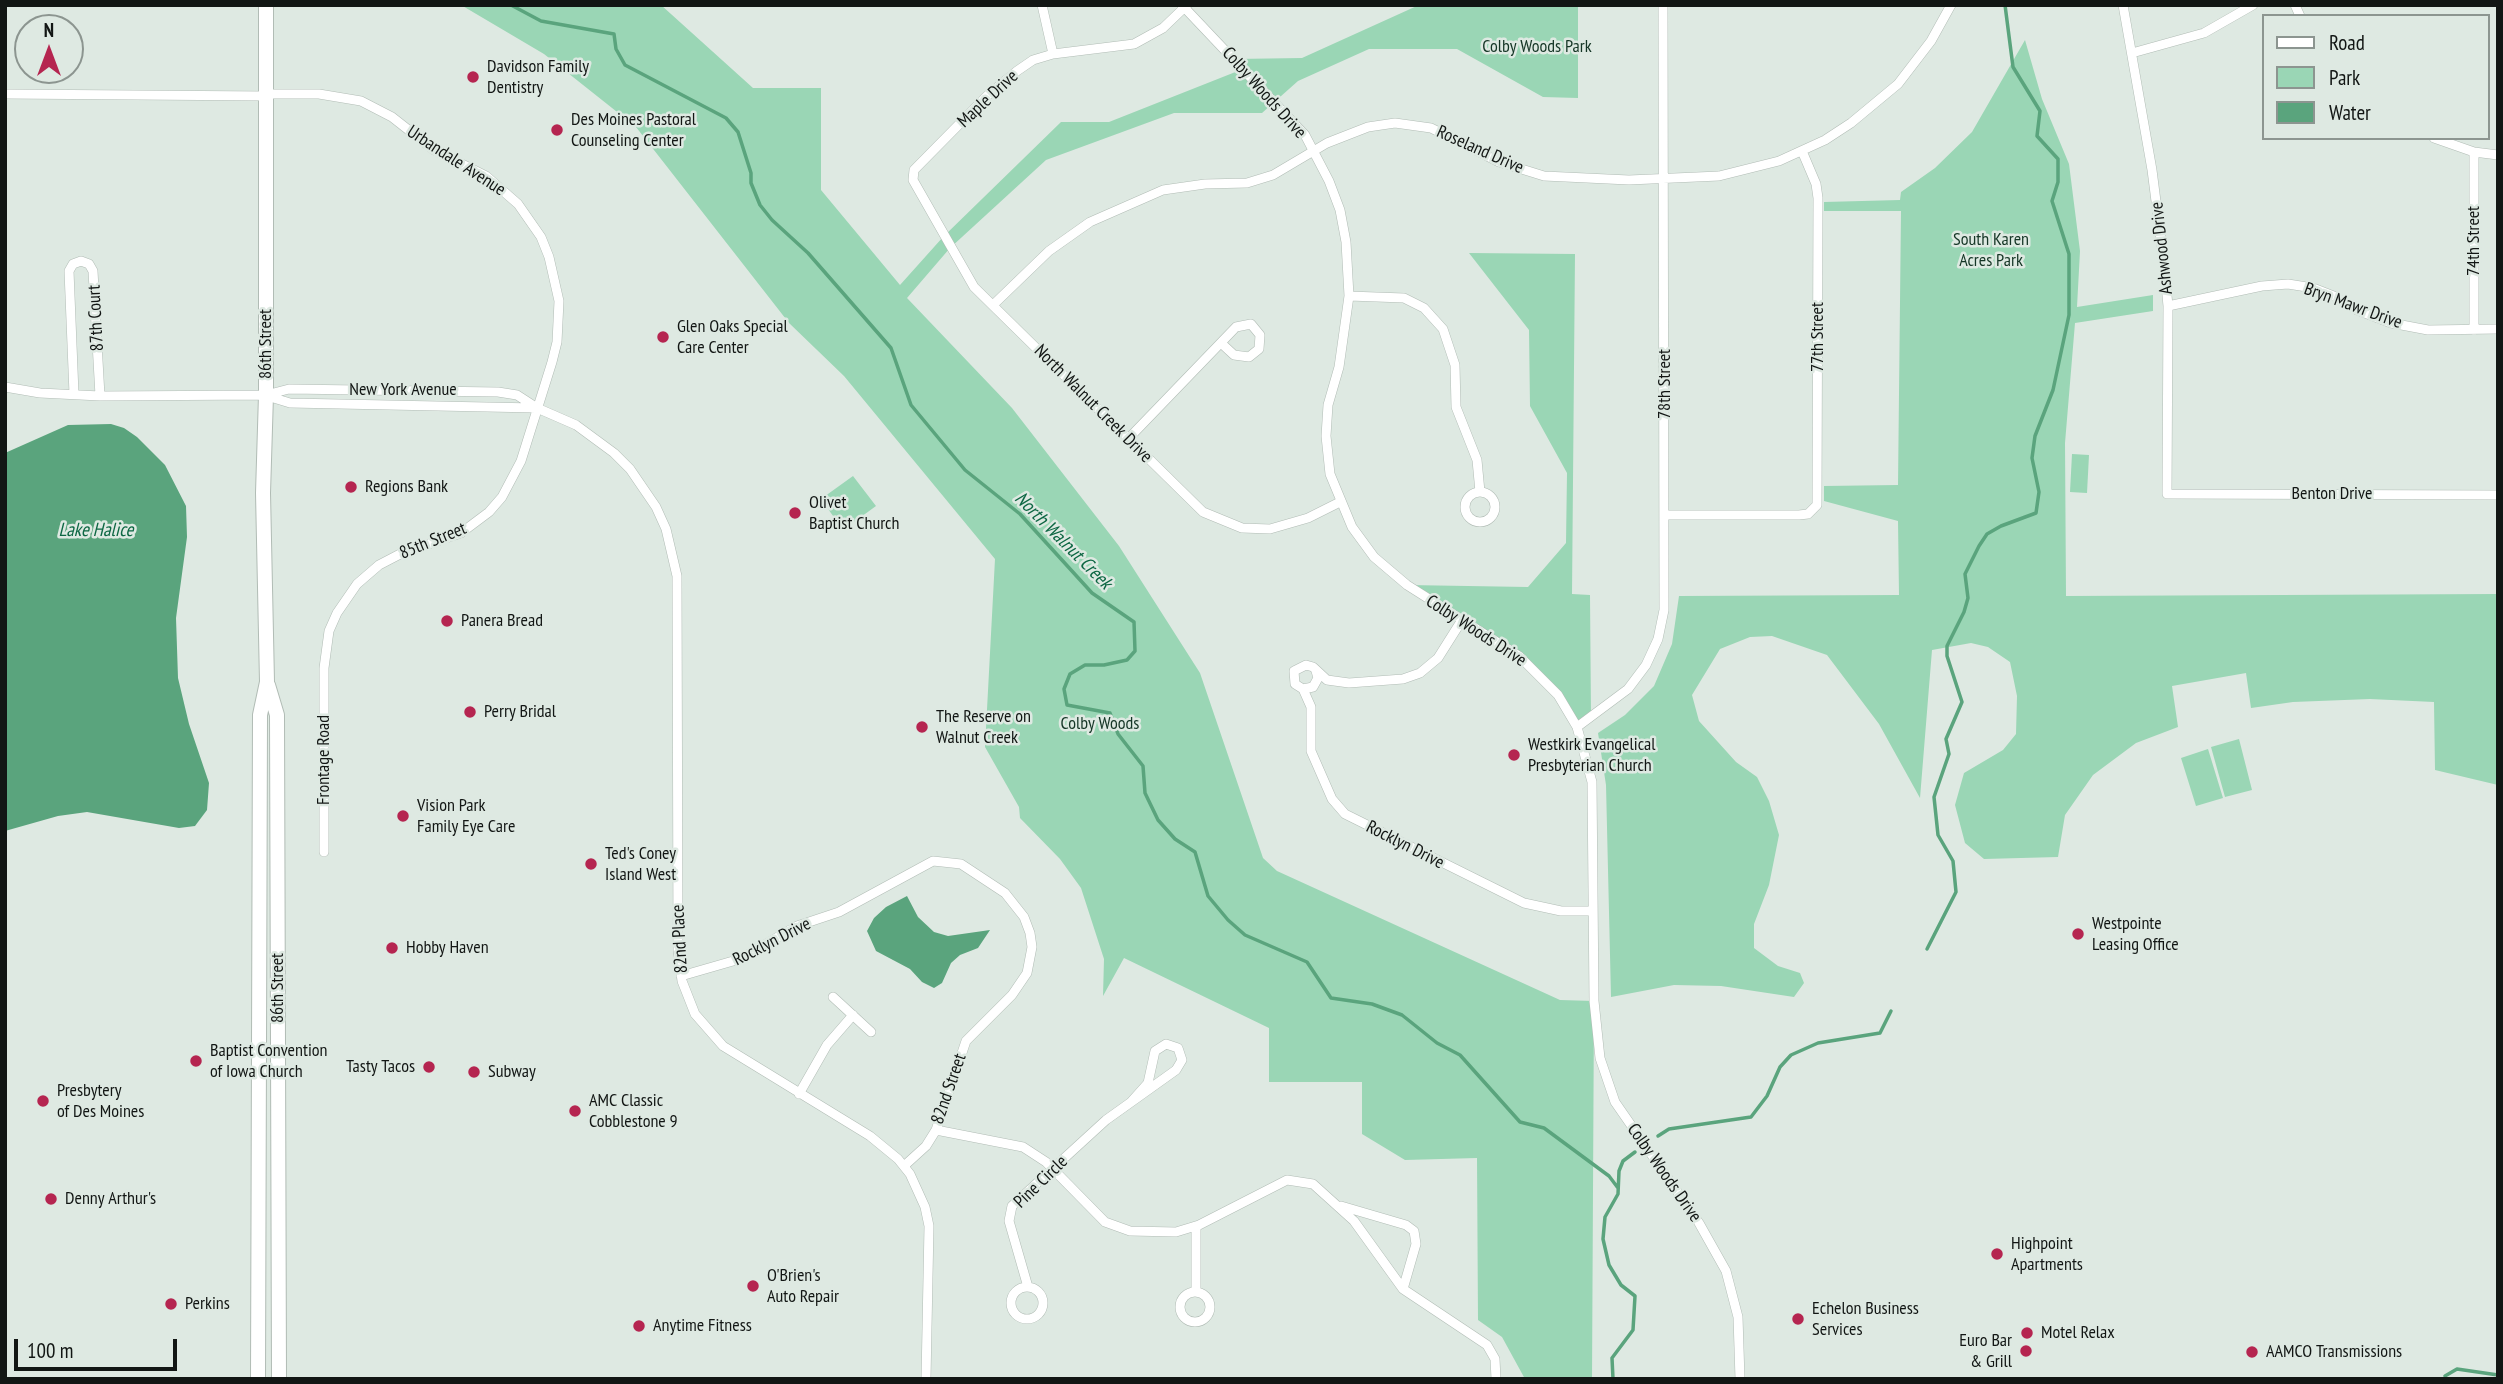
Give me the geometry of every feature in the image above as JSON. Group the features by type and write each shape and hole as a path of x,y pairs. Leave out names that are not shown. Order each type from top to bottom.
{"main road":[{"name":"86th Street","path":"258,1379 260,715 267,682 263,493 266,395 266,5"},
{"name":"86th Street","path":"267,682 277,715 279,1379"}],"street":[{"path":"1042,5 1053,54"},
{"name":"78th Street","path":"1577,727 1614,703 1646,666 1658,639 1664,610 1663,5"},
{"name":"Roseland Drive","path":"993,305 1049,251 1090,222 1163,190 1205,184 1247,183 1273,175 1327,143 1368,127 1420,125 1459,139 1499,162 1544,176 1664,180 1719,176 1749,170 1802,151 1851,123 1898,84 1931,41 1951,5"},
{"name":"Ashwood Drive","path":"2123,5 2159,214 2168,306 2167,494"},
{"path":"2132,53 2204,33 2253,5"},
{"name":"Maple Drive","path":"914,170 1017,71 1034,60 1053,54 1134,44 1163,28 1184,6"},
{"name":"Colby Woods Drive","path":"1184,6 1305,135 1340,211 1346,242 1349,296 1339,367 1328,405 1326,436 1330,474 1352,527 1374,557 1407,585 1519,656 1547,681 1577,727 1592,782 1596,1035 1606,1081 1615,1102 1699,1223 1722,1263 1738,1317 1740,1379"},
{"name":"Urbandale Avenue","path":"5,94 319,94 361,101 392,117 434,150 486,176 518,204 536,229 550,257 559,301 557,342 537,408"},
{"path":"2440,140 2474,152 2498,155"},
{"name":"77th Street","path":"1665,515 1799,515 1808,514 1817,505 1818,198 1816,184 1802,151"},
{"name":"74th Street","path":"2474,152 2474,330"},
{"name":"North Walnut Creek Drive","path":"914,170 916,187 974,287 1187,499 1222,522 1242,528 1270,529 1308,519 1340,502"},
{"name":"87th Court","path":"74,394 69,271 73,264 81,261 89,264 93,271 100,396"},
{"name":"Bryn Mawr Drive","path":"2168,306 2262,286 2288,284 2313,288 2391,323 2428,330 2498,330"},
{"path":"1349,296 1404,298 1424,308 1443,329 1455,365 1456,407 1477,460 1480,492"},
{"path":"1128,439 1236,327 1244,323 1255,327 1260,335 1259,349 1250,357 1234,355 1222,343"},
{"name":"New York Avenue","path":"5,387 100,396 266,395 289,389 483,390 517,395 596,437 644,487 657,510 673,552 679,600"},
{"name":"New York Avenue","path":"266,395 290,403 537,408"},
{"name":"85th Street","path":"324,668 329,631 337,613 357,584 386,561 461,533 482,518 502,497 521,461 537,408"},
{"name":"Benton Drive","path":"2167,494 2498,495"},
{"name":"82nd Place","path":"679,600 678,950 681,976 695,1014 723,1046 870,1136 904,1166"},
{"path":"1316,671 1327,680 1349,683 1403,679 1420,673 1438,658 1462,620"},
{"name":"Rocklyn Drive","path":"1316,671 1306,665 1294,671 1294,684 1303,689 1311,707 1311,751 1332,799 1345,814 1524,903 1561,911 1593,911"},
{"name":"Frontage Road","path":"324,668 324,852"},
{"path":"1303,689 1315,685 1316,671"},
{"name":"82nd Street","path":"861,899 923,864 943,860 961,864 1004,893 1024,917 1030,933 1032,947 1027,973 1012,995 966,1041 936,1130 926,1146 904,1166"},
{"name":"Rocklyn Drive","path":"681,976 732,962 797,926 839,912 861,899"},
{"path":"832,998 871,1032"},
{"path":"799,1094 821,1054 853,1015"},
{"name":"Pine Circle","path":"1028,1287 1009,1214 1017,1200 1106,1121 1181,1066 1182,1054 1178,1048 1166,1044 1155,1051 1148,1083 1131,1101"},
{"path":"936,1130 965,1138 1009,1142 1036,1154 1105,1222 1130,1231 1153,1234 1196,1226 1287,1180 1313,1184 1337,1205 1379,1253 1403,1289 1487,1345 1494,1359 1496,1379"},
{"path":"904,1166 919,1190 929,1226 926,1379"},
{"path":"1337,1205 1406,1225 1414,1231 1416,1244 1403,1289"},
{"path":"1196,1226 1196,1292"}],"green space":[{"name":"Colby Woods","path":"461,5 661,5 753,88 821,88 821,190 900,285 943,237 1061,122 1109,122 1243,69 1235,59 1302,58 1419,5 1578,5 1578,98 1543,97 1457,49 1369,49 1298,81 1262,113 1174,113 1046,160 950,248 907,298 1012,408 1119,546 1200,673 1263,858 1277,871 1560,1000 1594,1001 1592,1379 1525,1379 1502,1337 1478,1320 1477,1158 1405,1160 1362,1134 1362,1082 1269,1082 1269,1028 1124,958 1103,996 1104,959 1081,888 1060,859 1020,818 1019,807 985,747 995,559 844,376 789,323 636,127 544,54"},
{"name":"South Karen Acres Park","path":"2025,40 2042,99 2069,164 2080,251 2077,307 2153,295 2153,311 2075,323 2065,443 2066,596 2498,594 2498,785 2435,770 2434,702 2370,699 2293,702 2251,708 2246,673 2172,686 2178,727 2136,743 2093,775 2065,815 2058,857 1984,859 1965,843 1955,805 1964,773 2003,750 2016,734 2017,696 2010,662 1988,647 1971,643 1932,650 1920,798 1879,724 1827,655 1772,636 1750,637 1720,649 1692,695 1699,721 1736,762 1757,777 1769,801 1779,835 1769,885 1754,924 1754,948 1778,966 1800,973 1804,983 1794,997 1721,986 1674,985 1611,997 1606,785 1598,733 1625,715 1654,686 1672,644 1679,596 1899,595 1898,521 1824,501 1824,486 1898,485 1901,211 1824,211 1824,202 1900,200 1901,192 1935,168 1972,132"},
{"path":"1469,253 1575,254 1572,594 1590,595 1591,718 1577,727 1558,695 1519,656 1407,585 1528,587 1566,543 1567,473 1530,406 1529,330"},
{"path":"2072,454 2089,455 2087,493 2070,492"},
{"path":"853,476 876,506 843,530 821,499"},
{"path":"2239,739 2252,790 2225,797 2211,747"},
{"path":"2208,749 2223,798 2196,806 2181,758"}],"water":[{"name":"Lake Halice","path":"111,424 124,428 137,437 165,465 186,506 187,537 176,618 178,678 189,724 209,783 207,810 195,826 179,828 87,812 58,816 5,831 5,453 68,425"},
{"path":"907,896 918,917 934,932 948,936 990,930 978,948 960,955 951,963 942,983 934,988 922,982 910,969 876,951 867,931 874,918 886,907"}],"waterway":[{"name":"North Walnut Creek","path":"511,5 541,21 614,34 616,49 625,65 726,118 738,132 751,173 751,183 760,205 772,220 808,253 891,348 911,405 965,470 1020,514 1092,593 1134,622 1135,651 1127,660 1104,665 1085,665 1070,674 1064,689 1067,705 1110,713 1118,734 1143,766 1145,793 1158,820 1175,839 1195,852 1208,896 1228,920 1245,935 1307,962 1331,998 1372,1004 1402,1015 1437,1043 1460,1055 1520,1122 1544,1128 1609,1176 1618,1188"},
{"path":"1927,949 1956,892 1953,861 1938,835 1934,797 1949,754 1946,739 1962,702 1947,656 1947,646 1968,598 1965,574 1987,534 2036,513 2039,492 2032,458 2035,436 2053,390 2069,315 2069,254 2052,201 2058,182 2058,159 2037,136 2040,111 2013,67 2005,5"},
{"path":"1658,1136 1669,1129 1751,1117 1767,1096 1780,1067 1791,1055 1818,1043 1880,1033 1891,1011"},
{"name":"North Walnut Creek","path":"1613,1379 1612,1358 1633,1330 1635,1296 1621,1285 1609,1265 1603,1239 1605,1217 1618,1194 1619,1171 1623,1161 1635,1152"},
{"path":"2445,1376 2457,1369 2498,1375"}],"place":[{"name":"Davidson Family Dentistry","path":"473,77"},
{"name":"Des Moines Pastoral Counseling Center","path":"557,130"},
{"name":"Glen Oaks Special Care Center","path":"663,337"},
{"name":"Regions Bank","path":"351,487"},
{"name":"Olivet Baptist Church","path":"795,513"},
{"name":"Panera Bread","path":"447,621"},
{"name":"Perry Bridal","path":"470,712"},
{"name":"The Reserve on Walnut Creek","path":"922,727"},
{"name":"Westkirk Evangelical Presbyterian Church","path":"1514,755"},
{"name":"Vision Park Family Eye Care","path":"403,816"},
{"name":"Ted's Coney Island West","path":"591,864"},
{"name":"Westpointe Leasing Office","path":"2078,934"},
{"name":"Hobby Haven","path":"392,948"},
{"name":"Baptist Convention of Iowa Church","path":"196,1061"},
{"name":"Tasty Tacos","path":"429,1067"},
{"name":"Subway","path":"474,1072"},
{"name":"Presbytery of Des Moines","path":"43,1101"},
{"name":"AMC Classic Cobblestone 9","path":"575,1111"},
{"name":"Denny Arthur's","path":"51,1199"},
{"name":"Highpoint Apartments","path":"1997,1254"},
{"name":"O'Brien's Auto Repair","path":"753,1286"},
{"name":"Perkins","path":"171,1304"},
{"name":"Echelon Business Services","path":"1798,1319"},
{"name":"Anytime Fitness","path":"639,1326"},
{"name":"Motel Relax","path":"2027,1333"},
{"name":"Euro Bar & Grill","path":"2026,1351"},
{"name":"AAMCO Transmissions","path":"2252,1352"}],"park label":[{"name":"Colby Woods Park","path":"1537,47"}]}
